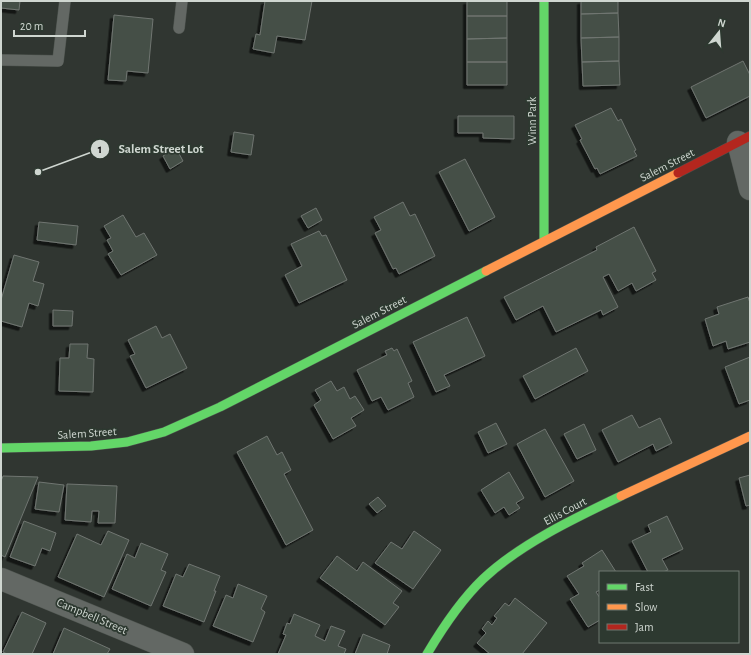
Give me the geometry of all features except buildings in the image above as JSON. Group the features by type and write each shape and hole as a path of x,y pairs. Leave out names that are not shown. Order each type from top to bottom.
{"street":[{"name":"Winn Park","path":"544,1 544,241"},
{"name":"Salem Street","path":"1,448 107,445 144,438 174,428 220,407 744,139"},
{"path":"744,139 750,189"},
{"name":"Ellis Court","path":"427,654 454,612 467,596 483,579 505,560 532,543 592,510 750,436"},
{"name":"Campbell Street","path":"1,579 183,654"}],"lane":[{"path":"1,60 58,61 65,1"},
{"path":"179,28 182,1"}],"traffic: fast":[{"path":"544,1 544,241"},
{"path":"1,448 91,446 127,442 164,432 220,407 486,271"},
{"path":"427,654 459,605 475,587 498,566 531,543 585,513 621,496"}],"traffic: slow":[{"path":"486,271 678,173"},
{"path":"621,496 750,436"}],"traffic: jam":[{"path":"678,173 750,136"}],"place":[{"name":"Salem Street Lot","path":"38,172"}]}
